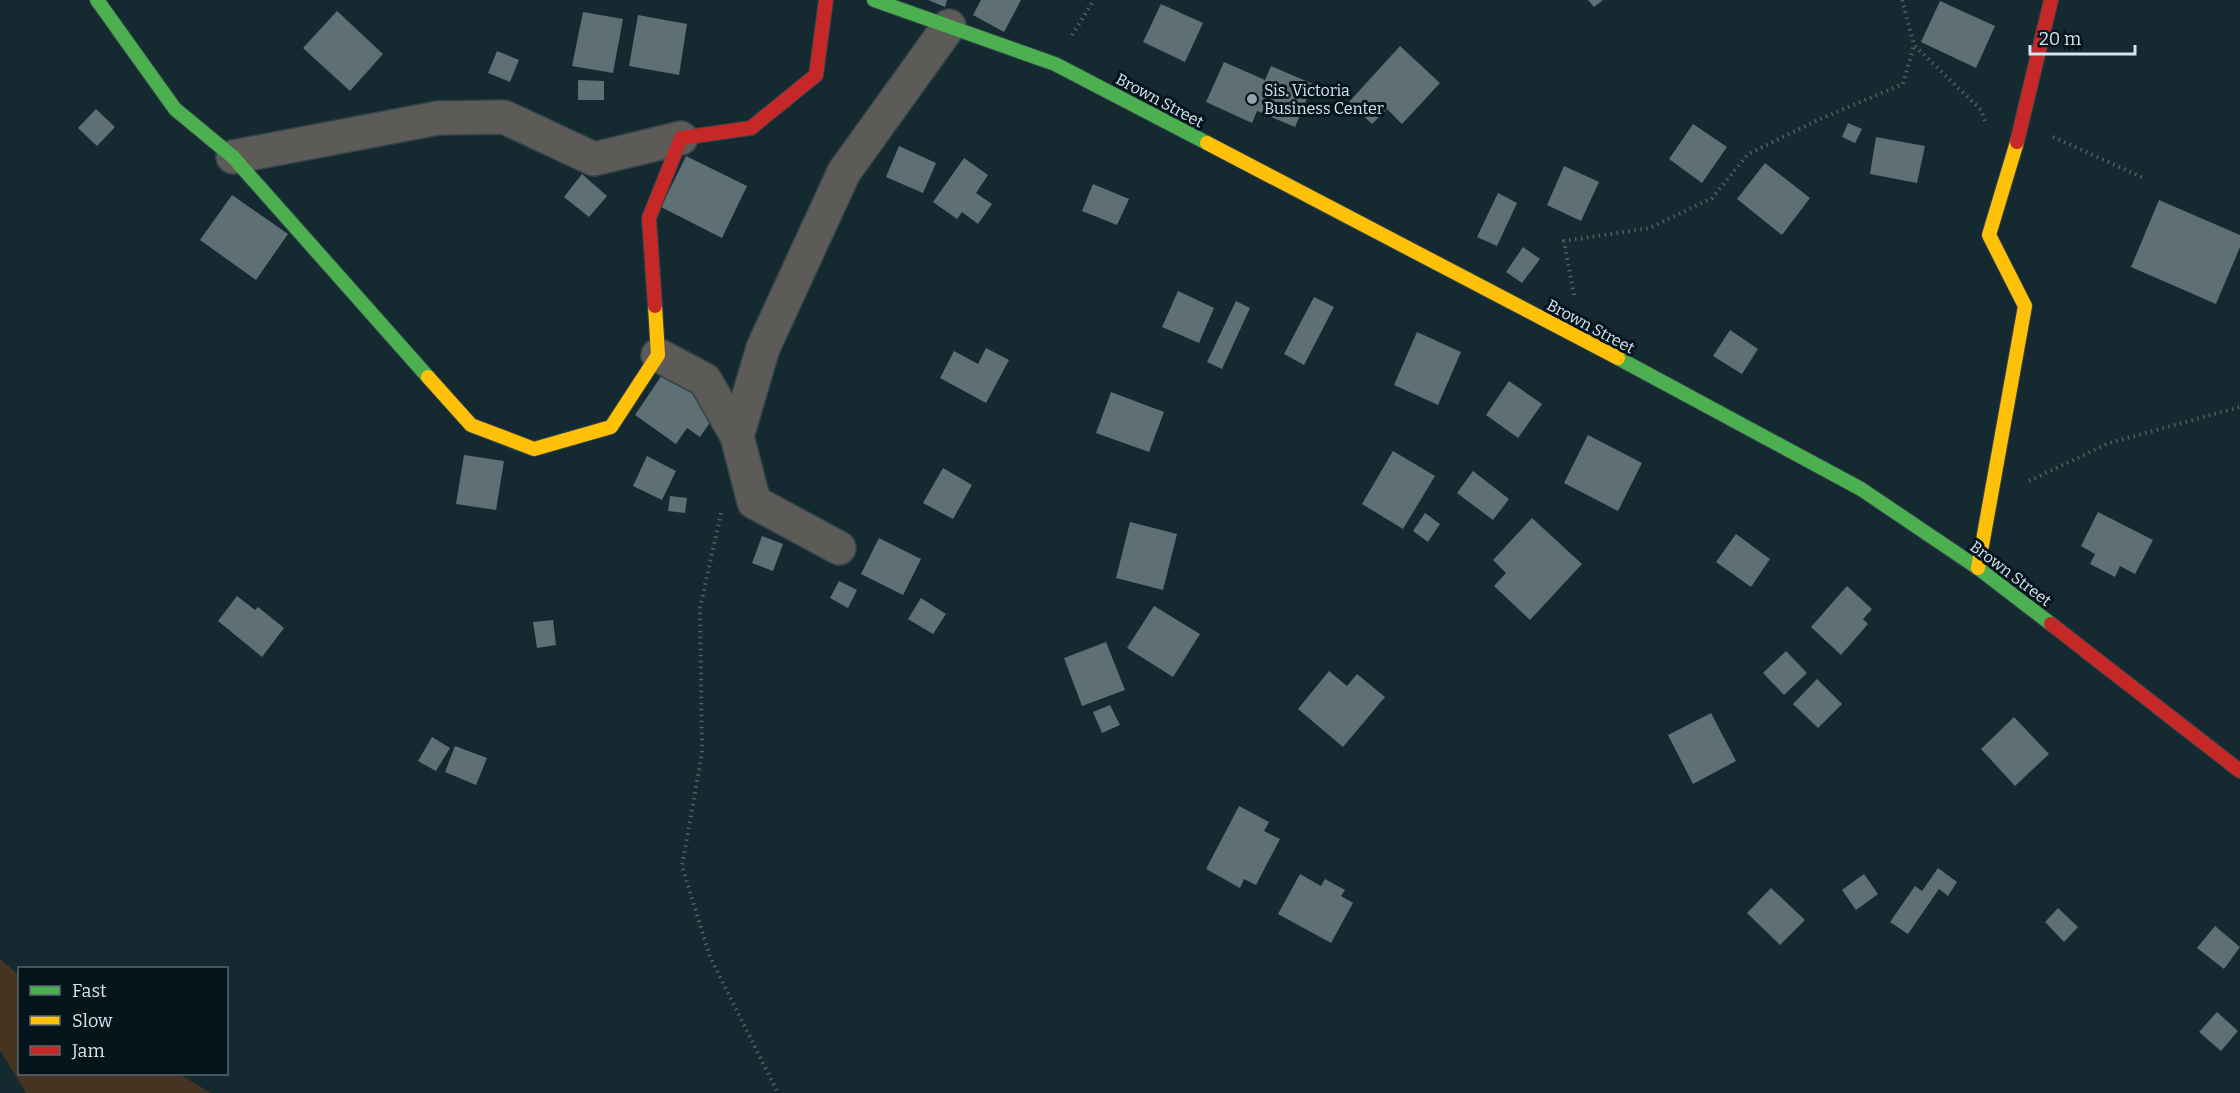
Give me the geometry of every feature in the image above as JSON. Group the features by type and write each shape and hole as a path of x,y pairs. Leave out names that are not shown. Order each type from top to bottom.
{"street":[{"path":"97,0 175,109 232,157 471,425 534,449 610,427 658,355 649,218 681,138"},
{"path":"232,157 438,118 504,117 594,159 681,138 751,128 816,75 826,0"},
{"name":"Brown Street","path":"874,0 1054,64 1587,341 1687,398 1861,489 1978,568 2240,771"},
{"path":"1978,568 1994,492 2025,306 1989,235 2022,126 2052,0"},
{"path":"737,436 763,348 844,172 949,26"},
{"path":"658,355 705,380 737,436 754,502 839,548"}],"path":[{"path":"1587,341 1570,282 1564,241 1650,228 1712,198 1748,154 1820,119 1903,84 1914,45 1902,0"},
{"path":"1914,45 1981,110 1988,130"},
{"path":"2022,126 2056,138 2146,179"},
{"path":"1994,492 2031,480 2109,443 2240,407"},
{"path":"723,505 700,608 702,753 682,866 710,957 778,1093"}],"shaded area":[{"path":"0,959 18,974 18,1075 181,1075 211,1093 26,1093 0,1050"}],"building":[{"path":"928,0 947,0 945,7"},
{"path":"981,0 1021,0 1004,32 973,15"},
{"path":"1588,0 1603,0 1594,7"},
{"path":"1940,1 1995,26 1976,68 1921,42"},
{"path":"1161,4 1203,23 1185,62 1143,42"},
{"path":"337,11 383,54 350,91 303,48"},
{"path":"583,12 623,19 613,73 572,66"},
{"path":"638,15 687,24 679,75 629,66"},
{"path":"1400,46 1440,83 1402,124 1387,109 1372,124 1349,102"},
{"path":"497,51 519,60 510,82 488,73"},
{"path":"1224,62 1265,80 1271,66 1313,84 1295,127 1257,111 1252,123 1206,102"},
{"path":"578,80 604,81 604,100 578,100"},
{"path":"96,109 115,127 97,146 78,128"},
{"path":"1848,123 1862,129 1855,143 1842,137"},
{"path":"1693,124 1727,147 1702,183 1669,159"},
{"path":"1876,137 1925,146 1917,183 1870,174"},
{"path":"899,146 936,163 923,193 886,177"},
{"path":"686,156 747,186 722,238 661,207"},
{"path":"964,158 988,175 976,193 992,204 978,224 962,212 957,219 933,202"},
{"path":"1765,163 1810,198 1782,235 1737,199"},
{"path":"1564,166 1599,182 1581,221 1547,205"},
{"path":"582,174 607,196 589,217 564,197"},
{"path":"1093,184 1129,199 1117,225 1082,211"},
{"path":"1498,193 1517,203 1497,246 1477,237"},
{"path":"232,195 288,234 256,280 200,240"},
{"path":"2159,200 2240,235 2240,247 2216,304 2131,267"},
{"path":"1523,247 1540,259 1522,283 1506,272"},
{"path":"1178,291 1214,308 1199,343 1162,327"},
{"path":"1314,297 1334,307 1304,365 1284,354"},
{"path":"1236,301 1250,308 1222,369 1207,362"},
{"path":"1730,330 1758,349 1742,374 1713,356"},
{"path":"1417,332 1461,352 1438,405 1394,385"},
{"path":"986,348 1009,360 986,403 940,378 954,351 978,364"},
{"path":"664,372 712,406 713,418 700,437 687,428 676,444 635,415"},
{"path":"1509,381 1542,404 1518,438 1486,415"},
{"path":"1111,392 1164,412 1149,452 1096,433"},
{"path":"1588,435 1642,463 1618,511 1564,483"},
{"path":"1393,451 1435,476 1403,529 1362,504"},
{"path":"464,455 504,461 496,510 456,504"},
{"path":"647,456 676,471 662,500 633,486"},
{"path":"943,468 972,485 953,519 923,503"},
{"path":"1473,471 1509,499 1493,520 1457,493"},
{"path":"670,496 687,498 685,513 668,511"},
{"path":"2098,512 2153,540 2135,574 2120,566 2115,577 2090,564 2095,554 2081,546"},
{"path":"1425,513 1440,524 1428,542 1413,531"},
{"path":"1532,518 1582,564 1530,620 1494,586 1506,573 1493,560"},
{"path":"1130,522 1177,534 1163,590 1116,578"},
{"path":"1736,534 1770,559 1751,587 1716,562"},
{"path":"762,536 783,544 773,571 752,563"},
{"path":"879,538 921,559 903,595 861,574"},
{"path":"839,581 857,590 848,608 830,598"},
{"path":"1847,586 1872,609 1863,619 1868,624 1841,655 1811,627"},
{"path":"237,596 255,610 258,607 284,628 262,657 218,621"},
{"path":"921,598 946,614 933,634 908,619"},
{"path":"1154,606 1200,634 1173,677 1127,648"},
{"path":"553,620 556,645 537,648 533,622"},
{"path":"1106,642 1125,690 1082,706 1064,658"},
{"path":"1786,651 1807,673 1784,695 1763,673"},
{"path":"1329,671 1347,686 1357,674 1385,697 1343,747 1298,709"},
{"path":"1817,679 1842,704 1818,728 1793,704"},
{"path":"1110,705 1120,725 1102,733 1093,712"},
{"path":"1711,713 1736,761 1693,784 1668,735"},
{"path":"2014,717 2049,754 2015,786 1981,749"},
{"path":"432,737 450,748 436,771 418,761"},
{"path":"455,746 487,758 476,785 445,772"},
{"path":"1239,806 1269,822 1264,831 1280,839 1256,885 1244,879 1240,888 1206,869"},
{"path":"1938,868 1957,882 1948,896 1939,889 1908,934 1890,922 1915,886 1922,891"},
{"path":"1300,874 1321,886 1325,879 1345,890 1341,896 1353,903 1331,943 1278,914"},
{"path":"1864,874 1878,894 1856,910 1842,890"},
{"path":"1771,888 1805,920 1780,945 1747,913"},
{"path":"2058,908 2078,927 2064,942 2045,922"},
{"path":"2215,926 2240,947 2224,969 2197,948"},
{"path":"2217,1012 2238,1031 2221,1051 2199,1032"}],"traffic: fast":[{"path":"97,0 175,109 233,157 428,377"},
{"path":"874,0 1055,64 1207,143"},
{"path":"1618,358 1861,489 1978,568 2051,624"}],"traffic: slow":[{"path":"1978,568 2025,306 1989,235 2017,142"},
{"path":"1207,143 1618,358"},
{"path":"428,377 471,425 534,449 611,427 658,355 655,306"}],"traffic: jam":[{"path":"655,306 649,218 681,138 751,128 816,75 826,0"},
{"path":"2017,142 2051,0"},
{"path":"2051,624 2240,771"}],"place":[{"name":"Sis. Victoria Business Center","path":"1252,99"}]}
